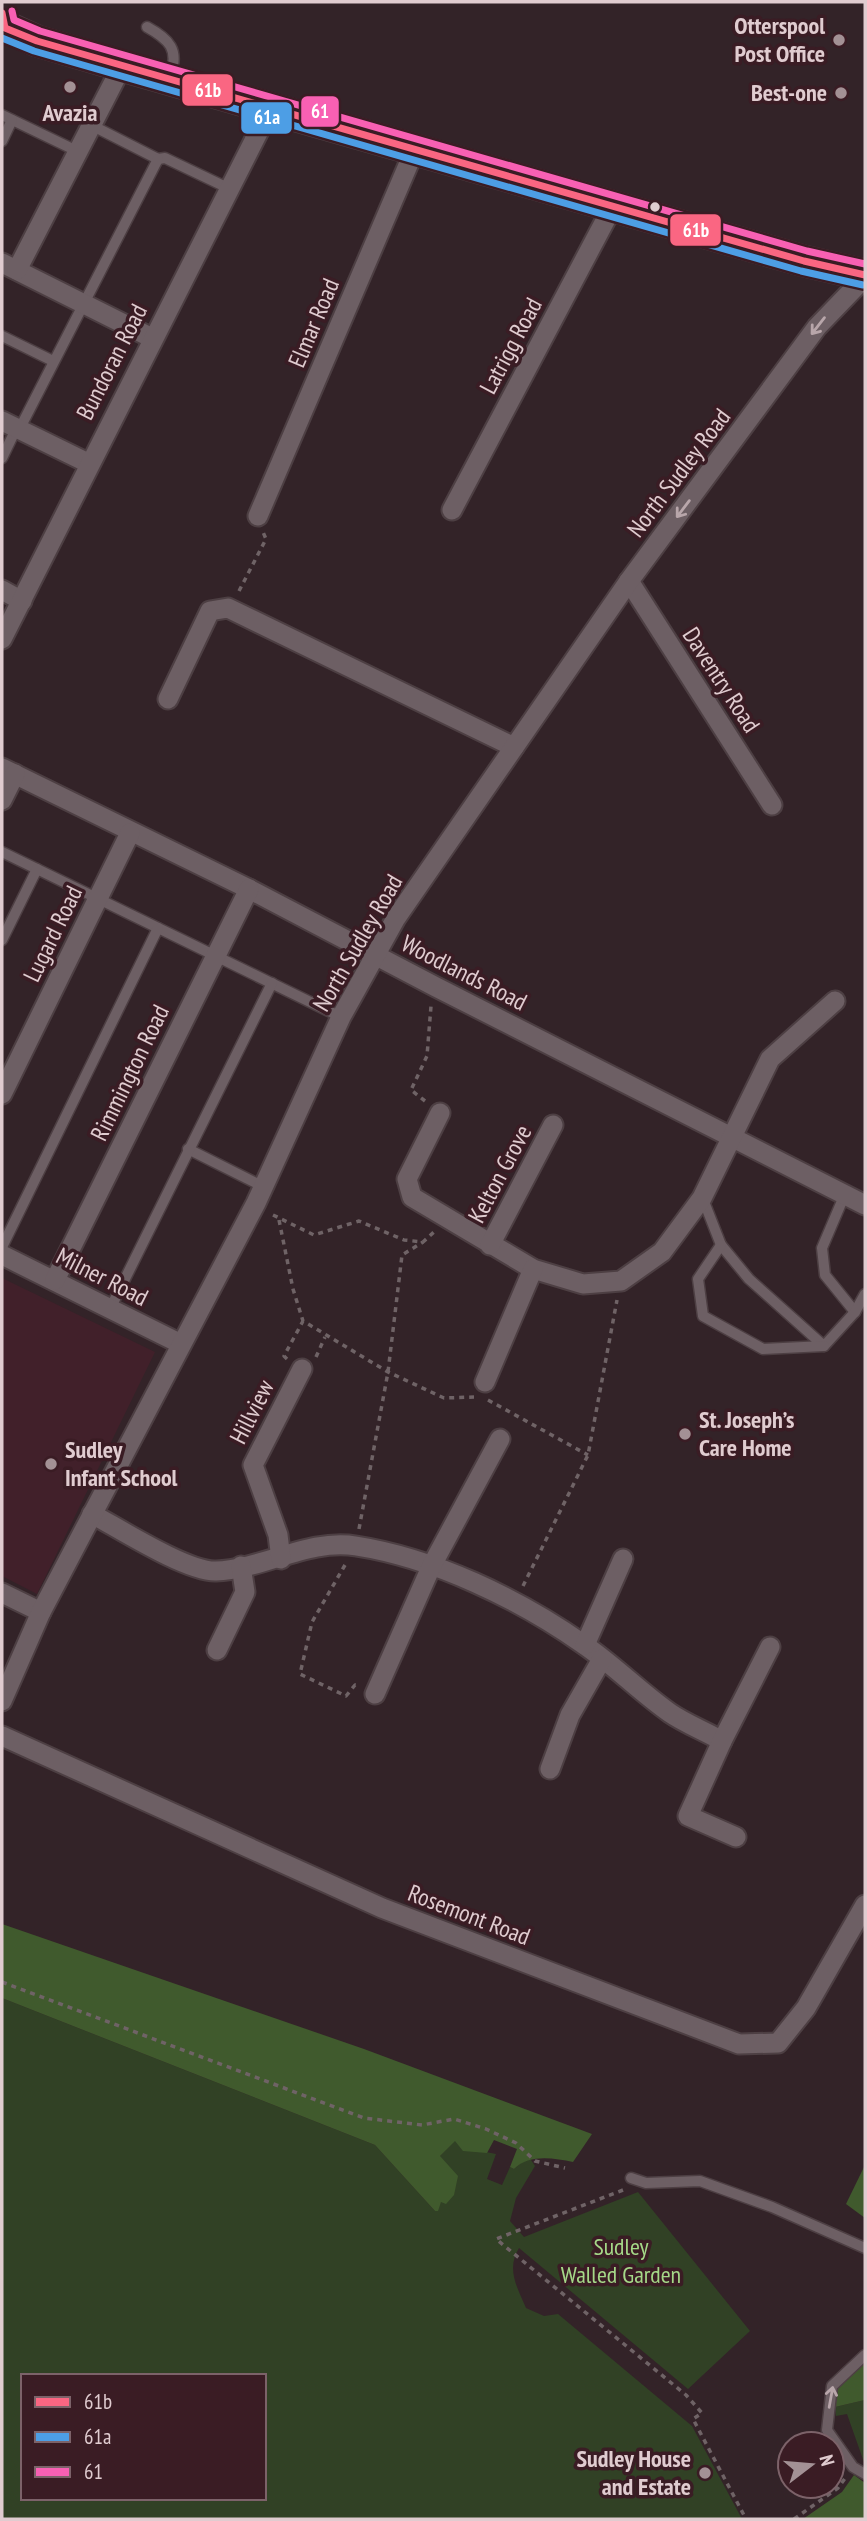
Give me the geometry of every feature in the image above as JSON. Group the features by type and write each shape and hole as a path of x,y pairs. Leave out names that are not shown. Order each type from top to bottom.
{"main road":[{"path":"3,23 37,41 122,66 614,204 804,261 865,276"}],"street":[{"path":"122,66 79,152 9,266 152,338"},
{"name":"Bundoran Road","path":"2,639 88,463 270,109"},
{"name":"Elmar Road","path":"258,516 415,149"},
{"name":"Latrigg Road","path":"452,510 614,204"},
{"name":"North Sudley Road","path":"4,1691 41,1612 260,1195 341,1017 396,918 629,581 817,327 865,276"},
{"path":"12,427 88,463"},
{"name":"Daventry Road","path":"629,581 772,805"},
{"path":"2,590 22,601"},
{"path":"168,699 210,611 228,608 514,747"},
{"path":"2,800 8,771"},
{"name":"Woodlands Road","path":"8,771 249,889 436,988 865,1205"},
{"name":"Lugard Road","path":"2,1094 130,833"},
{"name":"Rimmington Road","path":"55,1280 249,889"},
{"path":"621,1281 662,1252 702,1198 770,1059 835,1001"},
{"name":"Kelton Grove","path":"440,1113 407,1179 412,1197 533,1269 583,1284 621,1281"},
{"name":"Kelton Grove","path":"490,1245 553,1125"},
{"name":"Milner Road","path":"2,1255 181,1344"},
{"path":"485,1382 533,1269"},
{"name":"Hillview","path":"281,1559 278,1535 253,1465 302,1369"},
{"path":"375,1694 431,1566 500,1439"},
{"path":"92,1514 193,1567 215,1571 281,1559 329,1544 356,1546 431,1566 516,1601 584,1645 671,1713 722,1741"},
{"path":"584,1645 623,1559"},
{"path":"217,1650 245,1592 241,1566"},
{"path":"2,1593 41,1612"},
{"path":"736,1837 688,1816 722,1741 770,1647"},
{"path":"550,1769 570,1715 602,1659"},
{"name":"Rosemont Road","path":"2,1736 382,1908 739,2045 778,2043 806,2008 865,1905"}],"lane":[{"path":"147,27 167,38 172,47 175,63 169,78"},
{"path":"2,116 79,152"},
{"path":"2,141 12,120"},
{"path":"93,126 158,159 165,158 228,188"},
{"path":"2,458 12,427 53,361 158,159"},
{"path":"2,336 53,361"},
{"path":"2,852 341,1017"},
{"path":"2,940 37,869"},
{"path":"2,1247 158,928"},
{"path":"110,1309 272,983"},
{"path":"188,1149 260,1195"},
{"path":"845,1193 822,1248 825,1275 855,1312"},
{"path":"702,1198 721,1245 749,1279 824,1346"},
{"path":"721,1245 698,1279 703,1316 763,1349 824,1346 855,1312 865,1294"},
{"path":"631,2178 646,2183 699,2182 772,2207 865,2248"},
{"path":"865,2356 832,2386 827,2430 853,2468 865,2474"}],"path":[{"path":"228,608 266,539 258,516"},
{"path":"436,988 429,1011 427,1056 411,1090 440,1113"},
{"path":"260,1195 279,1220 293,1289 303,1321 388,1372 444,1398 483,1397 588,1455"},
{"path":"279,1220 314,1235 359,1220 404,1240 423,1242"},
{"path":"375,1694 355,1685 346,1696 299,1674 312,1622 356,1546 388,1372 402,1255 423,1242 447,1220"},
{"path":"516,1601 588,1455 621,1281"},
{"path":"302,1369 284,1356 303,1321"},
{"path":"2,1982 363,2118 422,2124 454,2119 486,2129 516,2143 535,2161 565,2168"},
{"path":"631,2178 627,2189 496,2239 686,2395 702,2413 693,2419 746,2519"},
{"path":"794,2519 838,2488 853,2468"}],"shaded area":[{"name":"Sudley Infant School","path":"2,1278 155,1352 37,1594 2,1576"}],"green space":[{"path":"2,1924 364,2049 592,2134 573,2162 534,2159 514,2169 510,2167 517,2149 494,2140 487,2153 463,2151 455,2141 440,2156 458,2176 454,2195 446,2204 441,2202 438,2211 435,2211 375,2145 2,1998"},
{"name":"Sudley Walled Garden","path":"2,1998 375,2145 435,2211 441,2202 440,2156 455,2140 471,2149 496,2154 487,2179 502,2185 510,2167 514,2169 524,2160 531,2160 535,2166 516,2198 510,2221 524,2237 638,2192 750,2331 688,2389 519,2248 513,2263 514,2278 526,2308 544,2316 558,2314 692,2426 742,2519 2,2519"},
{"path":"865,2165 865,2218 846,2204"},
{"path":"865,2362 865,2400 835,2407 837,2388"},
{"path":"865,2400 865,2465 847,2414 836,2416 835,2407"},
{"path":"854,2475 865,2483 865,2519 803,2519 830,2500 846,2500 846,2486"}],"transit line":[{"name":"61","path":"12,11 14,20 40,31 807,251 865,264"},
{"name":"61b","path":"2,13 5,28 37,41 804,261 865,275"},
{"name":"61a","path":"2,38 34,51 801,271 863,285"}],"place":[{"name":"Otterspool Post Office","path":"839,40"},
{"name":"Avazia","path":"70,87"},
{"name":"Best-one","path":"841,93"},
{"name":"St. Joseph’s Care Home","path":"685,1434"},
{"name":"Sudley Infant School","path":"51,1464"},
{"name":"Sudley House and Estate","path":"705,2473"}]}
